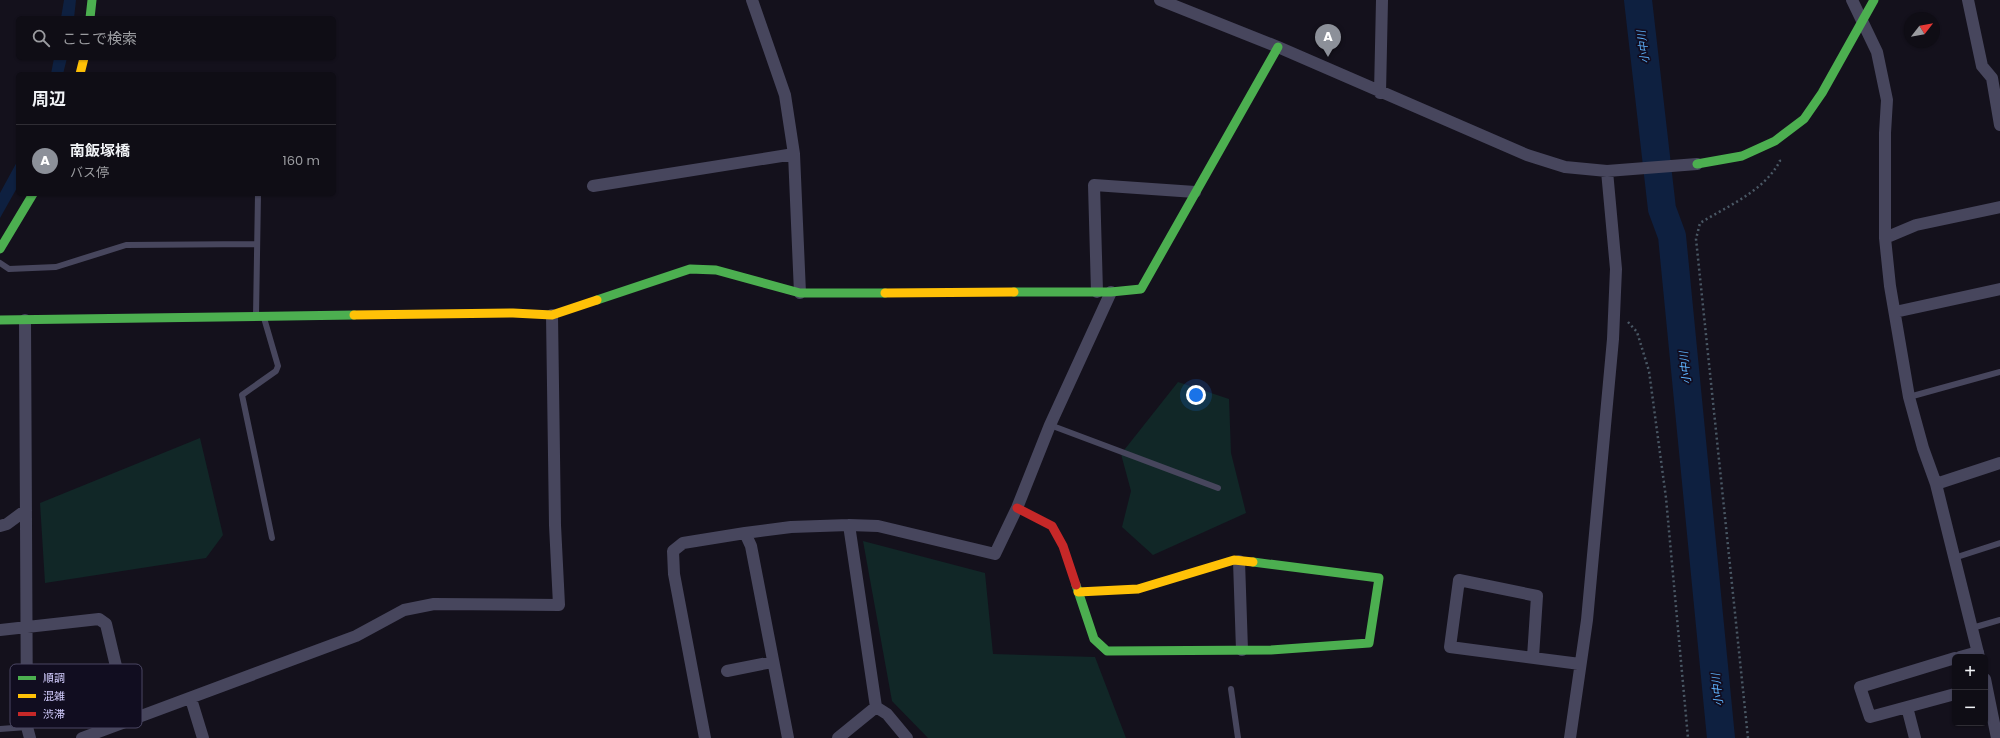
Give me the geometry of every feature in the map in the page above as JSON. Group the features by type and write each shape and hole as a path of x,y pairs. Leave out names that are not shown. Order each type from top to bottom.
{"street":[{"path":"90,16 92,0"},
{"path":"752,0 785,96 794,154 800,293"},
{"path":"1160,0 1278,47 1380,93 1463,126 1527,155 1565,167 1607,171 1697,164 1742,156 1775,141 1804,119 1822,93 1862,19 1874,0"},
{"path":"1380,93 1382,0"},
{"path":"1852,0 1877,52 1887,100 1885,132 1885,238 1895,312 1910,397 1936,484 1979,654"},
{"path":"1968,0 1982,66 1992,78 2000,125"},
{"path":"0,320 513,313 552,316 690,269 716,270 800,293 1111,292 1141,289 1278,47"},
{"path":"80,72 84,60"},
{"path":"594,186 794,154"},
{"path":"1570,738 1587,620 1614,339 1616,269 1607,171"},
{"path":"1097,292 1094,185 1195,192"},
{"path":"0,249 32,196"},
{"path":"1885,238 1916,225 2000,207"},
{"path":"1895,312 2000,289"},
{"path":"705,738 674,574 673,551 683,544 745,533 791,527 849,525 878,526 995,554 1017,508 1050,425 1111,292"},
{"path":"142,716 356,636 404,610 434,604 559,605 555,525 552,316"},
{"path":"25,320 27,664"},
{"path":"1936,484 2000,463"},
{"path":"1017,508 1052,526 1063,546 1078,592 1094,639 1107,651 1242,650 1337,647 1369,643 1379,578 1234,560 1138,588 1078,592"},
{"path":"0,526 6,524 26,510"},
{"path":"849,525 876,706 887,714 907,738"},
{"path":"745,533 751,546 772,662 788,738"},
{"path":"1239,561 1242,650"},
{"path":"1533,657 1537,596 1459,580 1450,647 1580,664"},
{"path":"0,630 99,619 106,624 115,664"},
{"path":"1952,659 1860,687 1870,717 1952,695"},
{"path":"727,671 772,662"},
{"path":"1988,686 1995,698 1997,738"},
{"path":"191,699 203,738"},
{"path":"838,738 876,706"},
{"path":"1907,707 1915,738"},
{"path":"82,738 110,728"}],"lane":[{"path":"258,196 260,316 278,366 276,371 242,395 272,538"},
{"path":"0,263 9,269 56,267 126,245 258,244"},
{"path":"1910,397 2000,372"},
{"path":"1050,425 1218,488"},
{"path":"1954,558 2000,543"},
{"path":"1972,628 2000,620"},
{"path":"1231,689 1238,738"},
{"path":"0,729 28,732"}],"path":[{"path":"1748,738 1696,239 1700,223 1748,195 1774,172 1780,161 1775,141"},
{"path":"1615,309 1637,332 1649,371 1666,498 1688,738"}],"green space":[{"path":"1178,382 1229,399 1231,453 1246,513 1153,555 1122,527 1131,491 1121,454"},
{"path":"200,438 223,535 206,558 45,583 40,503"},
{"path":"863,541 985,573 993,654 1095,657 1126,738 928,738 892,701"}],"water":[{"path":"64,0 76,0 74,16 61,16"},
{"path":"54,60 66,60 64,72 51,72"},
{"path":"16,164 16,190 0,218 0,193"}],"waterway":[{"name":"小中川","path":"1638,0 1662,209 1672,236 1721,738"}],"traffic: fast":[{"path":"90,16 92,0"},
{"path":"1697,164 1742,156 1775,141 1804,119 1822,93 1874,0"},
{"path":"1014,292 1111,292 1141,289 1278,47"},
{"path":"0,249 32,196"},
{"path":"597,300 690,269 716,270 800,293 885,293"},
{"path":"0,320 354,315"},
{"path":"1076,585 1094,639 1107,651 1271,650 1369,643 1379,578 1253,562"}],"traffic: slow":[{"path":"80,72 84,60"},
{"path":"885,293 1014,292"},
{"path":"354,315 513,313 552,315 597,300"},
{"path":"1078,592 1138,589 1234,560 1253,562"}],"traffic: jam":[{"path":"1017,508 1052,526 1063,546 1076,585"}],"place":[{"name":"南飯塚橋","path":"1328,57"}]}
